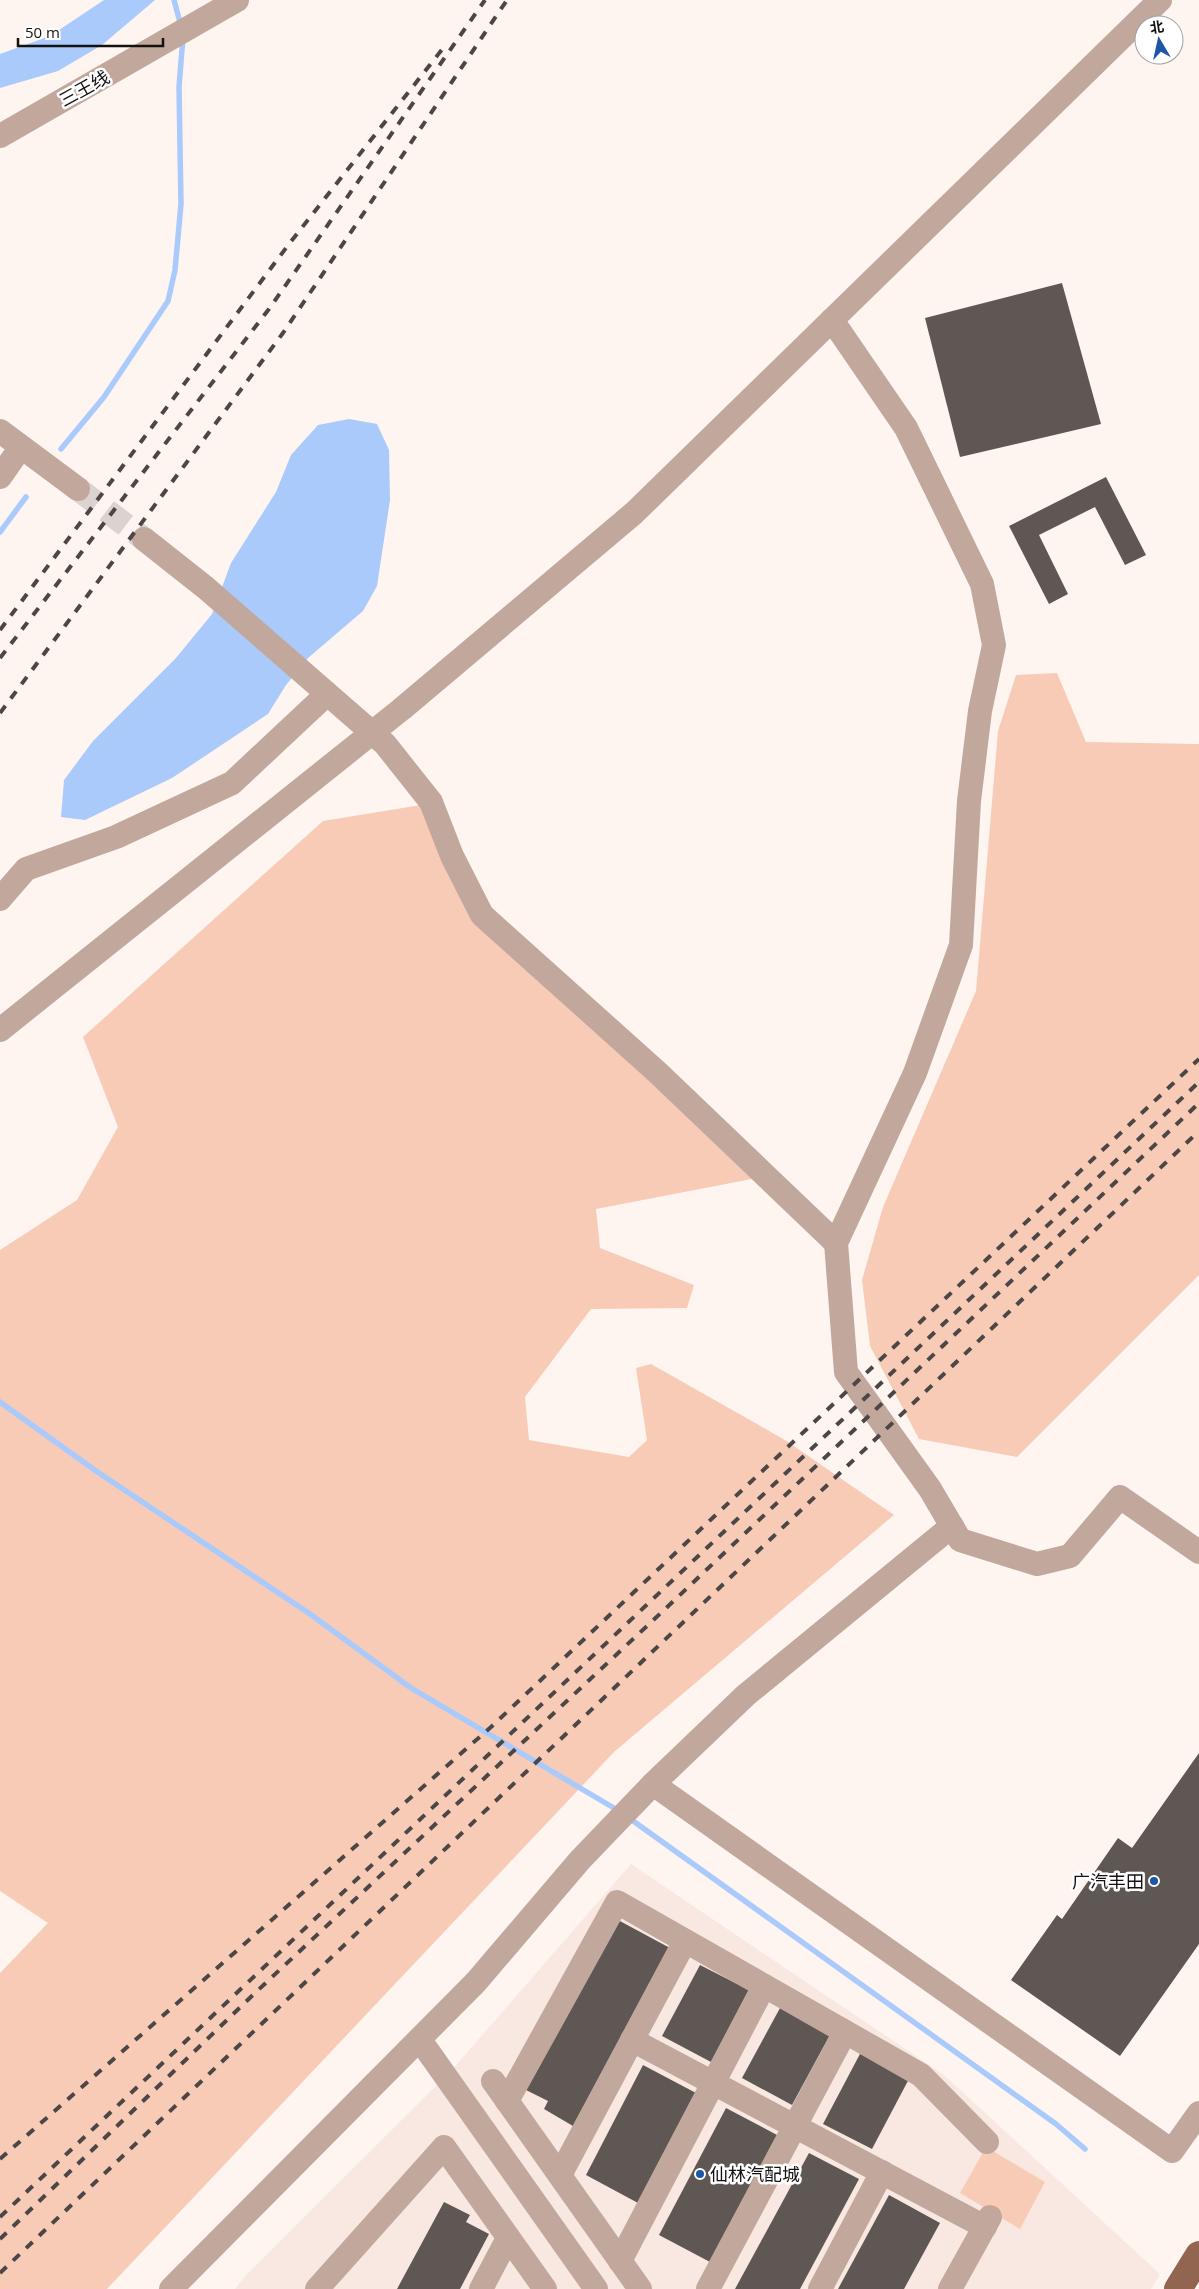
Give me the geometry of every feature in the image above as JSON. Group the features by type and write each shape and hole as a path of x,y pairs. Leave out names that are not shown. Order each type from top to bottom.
{"main road":[{"path":"1178,2289 1199,2255"}],"street":[{"name":"三王线","path":"0,136 237,0"},
{"path":"0,1030 403,708 634,513 1160,0"},
{"path":"832,320 906,428 982,584 994,645 980,711 969,801 961,945 915,1073 836,1243 846,1372 930,1488 960,1540 1038,1564 1070,1556 1120,1497 1199,1552"},
{"path":"0,431 78,490"},
{"path":"0,477 21,447"},
{"path":"144,539 206,588 385,744 431,802 452,856 482,915 657,1072 836,1243"},
{"path":"0,899 26,869 116,837 232,783 327,694"},
{"path":"171,2289 476,1982 580,1860 653,1784 746,1695 952,1526"},
{"path":"653,1784 1172,2151 1199,2113"},
{"path":"507,2101 617,1902 921,2075 987,2142"},
{"path":"560,2175 685,1941"},
{"path":"620,2261 764,1986"},
{"path":"708,2289 845,2032"},
{"path":"420,2040 596,2289"},
{"path":"632,2040 882,2172 987,2222 950,2289"},
{"path":"493,2081 640,2289"},
{"path":"317,2289 444,2147 544,2289"},
{"path":"820,2289 882,2172"},
{"path":"481,2289 508,2238"}],"shaded area":[{"path":"1057,673 1086,742 1199,744 1199,1275 1017,1457 919,1439 870,1346 862,1280 883,1207 976,991 998,731 1016,675"},
{"path":"421,805 474,920 757,1178 596,1209 600,1248 694,1285 687,1308 591,1309 525,1397 529,1440 629,1457 647,1440 636,1368 651,1364 785,1440 894,1515 614,1752 107,2289 0,2289 0,1973 48,1923 0,1891 0,1250 77,1200 118,1127 83,1037 323,821"},
{"name":"仙林汽配城","path":"631,1864 944,2075 1160,2274 1151,2289 235,2289 246,2275 451,2071"},
{"path":"986,2147 1045,2182 1020,2229 960,2193"}],"water":[{"path":"104,0 155,0 102,45 58,71 0,88 0,54 50,36"},
{"path":"349,419 377,424 389,450 390,500 377,586 363,611 308,658 286,685 268,714 172,778 85,820 61,817 64,780 93,741 176,658 212,614 231,563 276,492 291,455 318,425"}],"building":[{"path":"1062,283 1101,424 960,457 925,318"},
{"path":"1106,477 1146,555 1125,565 1095,507 1039,535 1068,594 1049,604 1009,526"},
{"name":"广汽丰田","path":"1199,1753 1199,1944 1120,2056 1011,1980 1057,1915 1062,1919 1118,1838 1132,1848"},
{"path":"618,1920 670,1948 573,2126 544,2109 548,2101 526,2090"},
{"path":"700,1965 749,1990 711,2062 662,2036"},
{"path":"780,2008 830,2035 792,2105 742,2078"},
{"path":"861,2052 910,2077 872,2149 823,2124"},
{"path":"643,2065 696,2093 638,2203 586,2175"},
{"path":"726,2108 777,2135 710,2262 659,2235"},
{"path":"809,2153 859,2179 800,2289 735,2289"},
{"path":"889,2195 940,2223 904,2289 838,2289"},
{"path":"444,2202 470,2215 466,2222 489,2234 460,2289 397,2289"}],"waterway":[{"path":"174,0 181,26"},
{"path":"61,449 104,397 168,301 175,270 181,204 179,87 183,37"},
{"path":"0,532 26,497"},
{"path":"0,1402 96,1471 310,1614 411,1688 619,1811"},
{"path":"629,1818 1056,2124 1085,2149"}],"tunnel":[{"path":"78,489 144,539"}],"railway":[{"path":"0,658 269,309 485,0"},
{"path":"0,713 283,333 507,0"},
{"path":"0,630 289,244 444,47"},
{"path":"0,2159 491,1727 1199,1059"},
{"path":"0,2217 1199,1082"},
{"path":"0,2239 255,1993 663,1611 1199,1103"},
{"path":"0,2273 1199,1131"}],"place":[{"name":"广汽丰田","path":"1154,1881"},
{"name":"仙林汽配城","path":"700,2174"}]}
